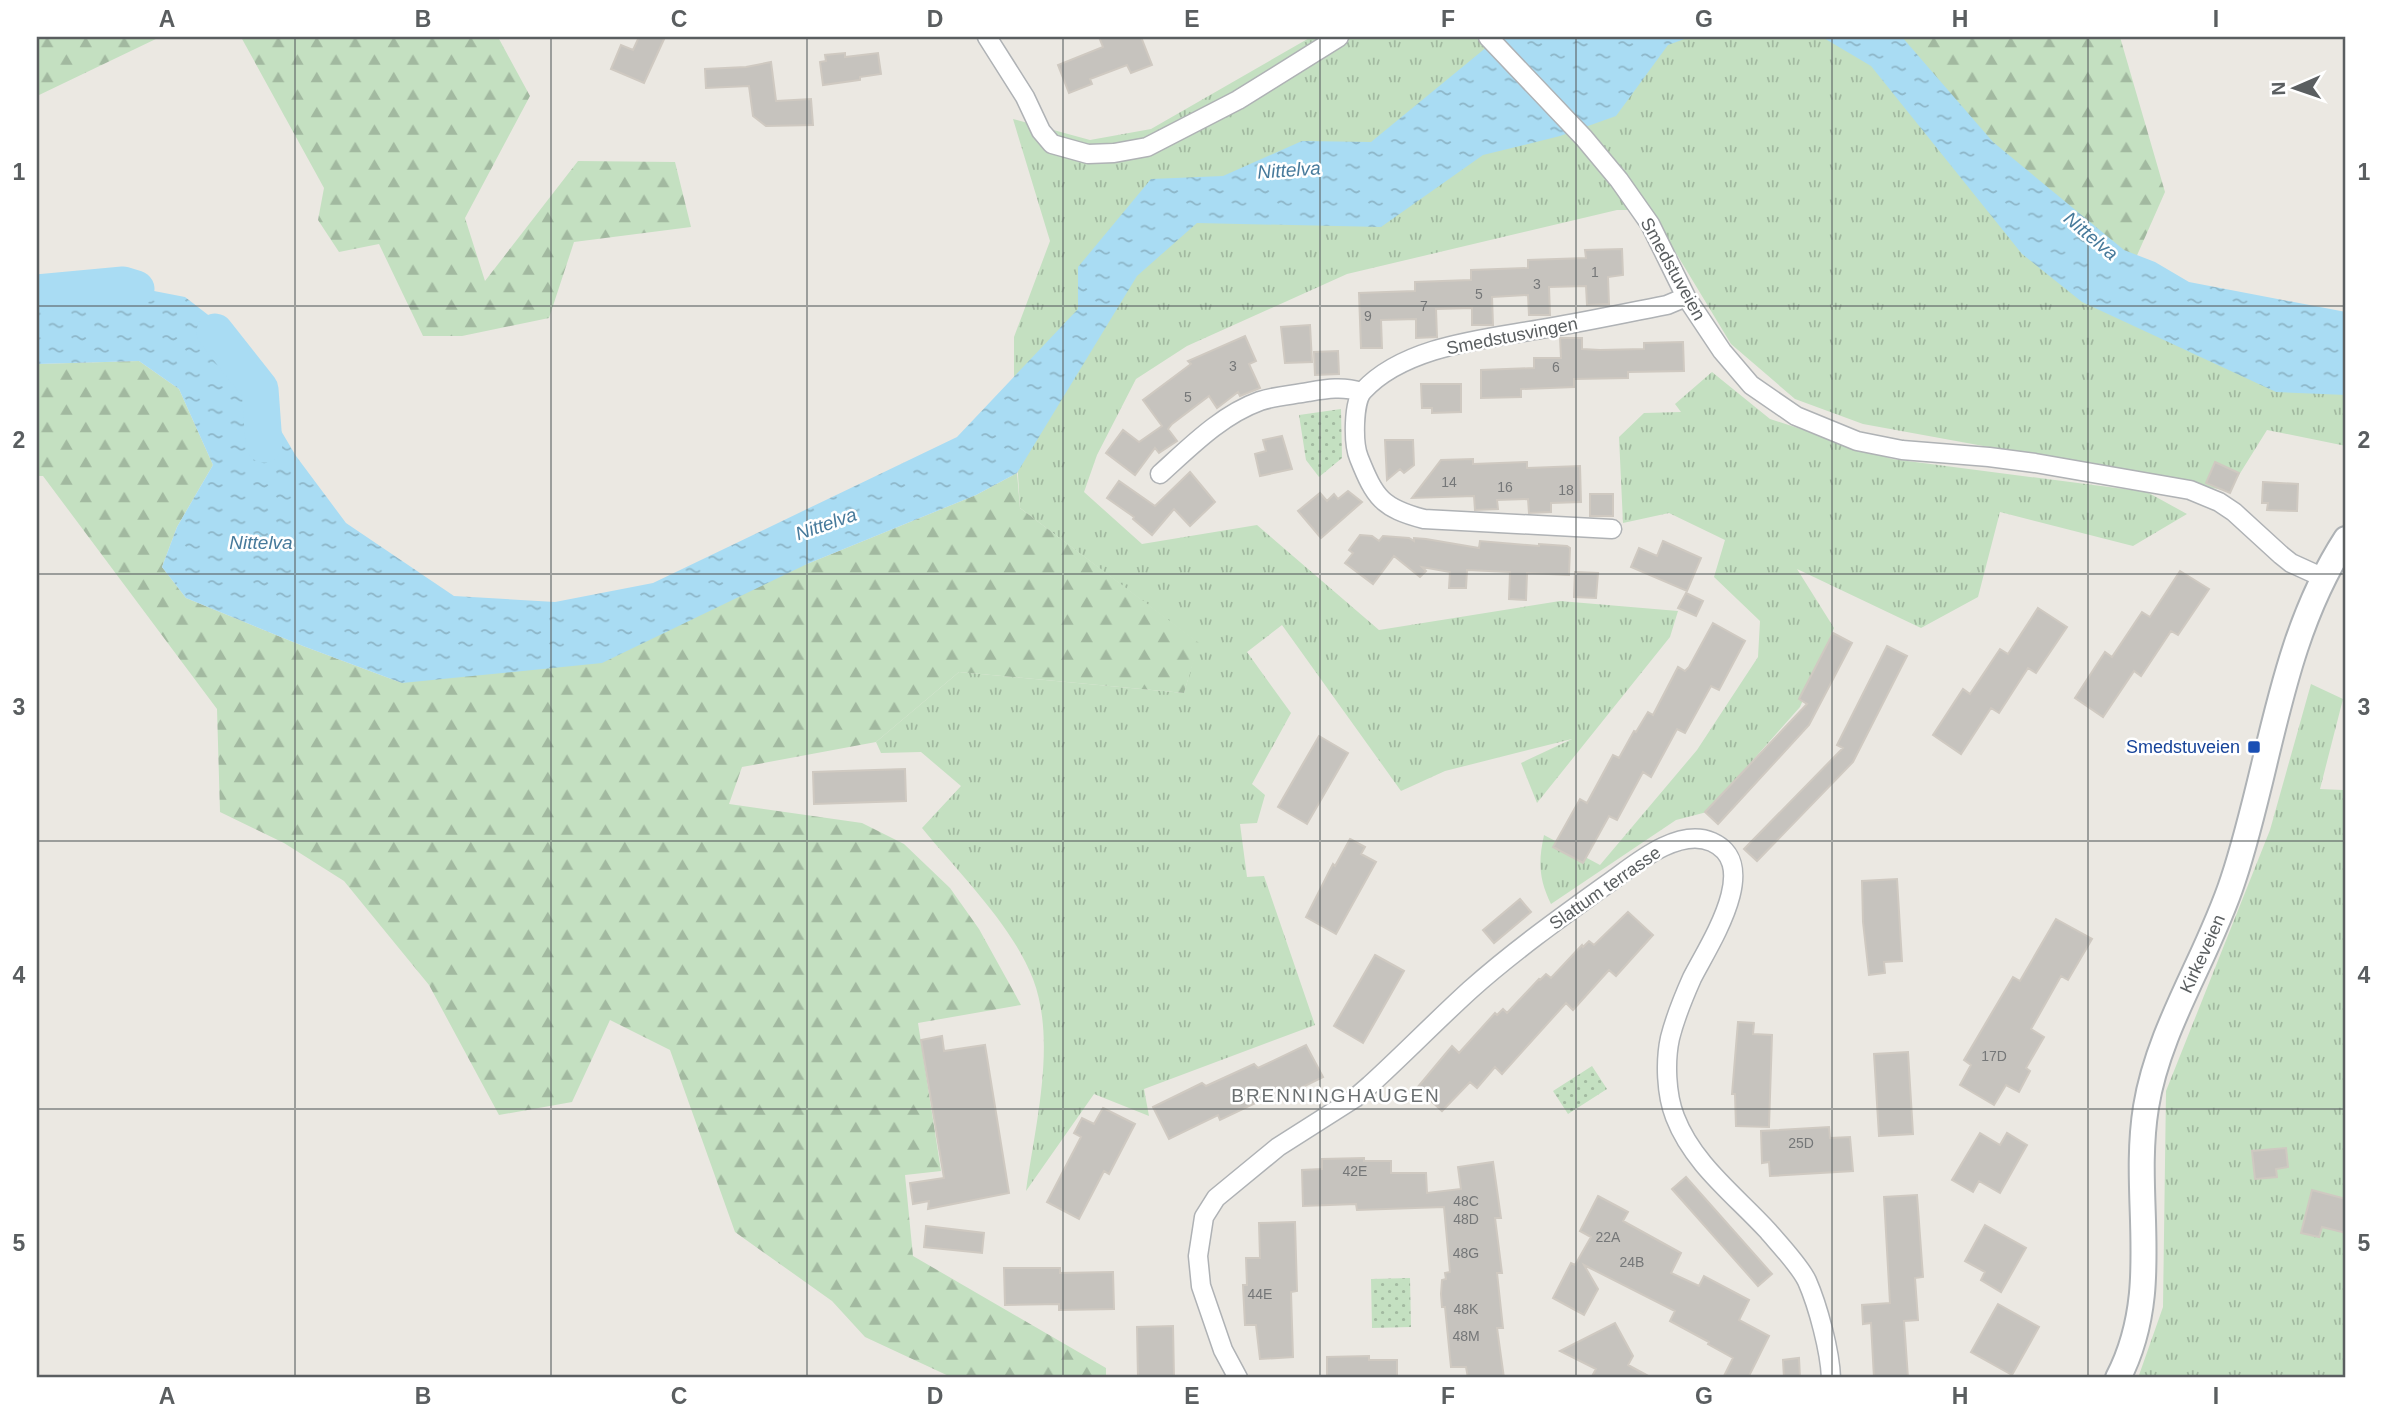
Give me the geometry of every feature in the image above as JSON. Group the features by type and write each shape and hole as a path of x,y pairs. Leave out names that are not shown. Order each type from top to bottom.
{"main road":[{"name":"Kirkeveien","path":"2118,1378 2136,1333 2143,1292 2143,1138 2151,1080 2169,1030 2205,953 2234,880 2293,653 2324,578 2346,539"}],"street":[{"path":"987,37 1025,97 1041,131 1052,144 1088,154 1147,147 1238,100 1339,37"},
{"name":"Smedstuveien","path":"1488,37 1584,138 1619,180 1650,225 1686,297 1722,351 1751,385 1796,416 1857,441 1902,450 2035,463 2190,490 2227,507 2291,563 2324,578"},
{"name":"Smedstusvingen","path":"1361,392 1397,365 1457,345 1667,305 1686,297"},
{"path":"1160,474 1208,431 1237,412 1261,401 1349,388 1361,392 1356,415 1355,449 1368,481 1380,499 1399,512 1424,519 1612,529"},
{"name":"Slattum terrasse","path":"1238,1378 1223,1350 1201,1286 1198,1256 1200,1234 1204,1217 1216,1198 1278,1147 1370,1085 1472,989 1551,925 1628,869 1668,845 1695,838 1710,841 1723,848 1735,872 1723,920 1691,981 1670,1038 1669,1091 1675,1116 1713,1176 1768,1231 1807,1279 1830,1356 1831,1378"}],"green space":[{"path":"37,37 160,37 37,96"},
{"path":"241,37 498,37 530,96 465,218 485,281 578,161 675,162 691,227 574,242 549,318 462,336 423,336 379,244 339,252 318,220 324,188"},
{"path":"1311,37 1891,37 2131,269 2346,346 2346,446 2267,430 2229,491 1863,424 1795,399 1731,344 1650,210 1617,210 1347,274 1187,346 1136,379 1097,455 1084,492 1142,544 1257,525 1379,630 1560,601 1678,611 1670,637 1537,803 1521,763 1572,739 1445,771 1401,791 1282,625 1247,652 1291,713 1252,784 1265,795 1257,823 1240,824 1247,877 1264,876 1315,1025 1144,1089 1149,1116 1094,1094 1026,1191 1044,1057 1040,1004 1033,979 1024,959 999,920 922,828 961,786 921,752 881,753 876,742 959,672 1184,693 1198,643 1020,508 1014,409 1014,337 1050,241 1013,119 1090,140 1151,129"},
{"path":"1891,37 2120,37 2165,192 2131,269 1970,135"},
{"path":"139,361 179,389 213,465 177,527 162,567 186,598 402,683 807,564 976,495 1017,473 1020,508 1199,643 1184,693 959,672 876,742 742,767 729,804 862,823 904,844 950,888 979,929 1021,1005 918,1023 941,1171 905,1175 913,1256 1106,1368 1106,1378 953,1378 865,1337 832,1301 735,1232 670,1050 610,1020 572,1102 499,1115 429,985 344,881 284,843 220,812 217,709 43,476 37,476 37,364"},
{"path":"1712,372 1770,419 1892,459 2147,492 2187,514 2133,546 2000,512 1978,597 1921,628 1797,569 1834,628 1800,707 1707,812 1676,820 1551,904 1541,871 1544,835 1600,865 1697,750 1758,657 1760,621 1714,577 1725,540 1669,513 1623,523 1619,437 1644,413 1681,412 1675,404"},
{"path":"1341,409 1342,458 1319,477 1306,460 1299,415"},
{"path":"2311,684 2343,699 2320,789 2343,790 2346,807 2346,1378 2138,1378 2163,1307 2166,1091 2270,830"},
{"path":"1592,1066 1607,1089 1568,1114 1553,1091"},
{"path":"1410,1278 1411,1327 1372,1328 1371,1279"}],"water":[{"name":"Nittelva","path":"1499,37 1690,37 1668,45 1616,116 1560,136 1483,155 1381,227 1197,223 1137,276 1017,473 976,495 807,564 602,663 402,683 186,598 162,567 177,527 213,465 179,389 139,361 37,364 37,294 123,285 185,297 216,321 296,456 346,523 454,596 555,602 653,583 957,437 1078,309 1078,267 1151,179 1223,176 1302,141 1371,142"},
{"name":"Nittelva","path":"1822,37 1902,37 1993,142 2124,250 2155,262 2189,282 2346,312 2346,395 2276,392 2082,302 2022,254 1871,66"}],"building":[{"path":"639,37 665,37 644,83 611,69 621,45 633,50"},
{"path":"1099,37 1141,37 1152,65 1131,73 1127,65 1090,79 1092,84 1069,93 1058,65 1103,47"},
{"path":"845,53 845,57 878,53 881,74 823,85 820,62 826,61 825,55"},
{"path":"771,62 776,101 811,99 813,125 766,126 753,116 749,86 706,88 705,69 746,67"},
{"path":"1622,249 1623,275 1608,277 1609,304 1587,305 1586,286 1549,287 1550,315 1529,315 1528,295 1492,297 1493,325 1472,325 1472,308 1436,309 1437,337 1416,338 1416,319 1381,320 1382,348 1361,348 1359,293 1415,291 1415,282 1471,280 1471,270 1528,268 1528,260 1586,258 1585,250"},
{"path":"1310,325 1312,362 1285,363 1281,327"},
{"path":"1245,336 1256,361 1249,364 1260,388 1240,396 1238,392 1217,408 1209,396 1172,424 1168,429 1177,441 1159,453 1155,448 1135,475 1106,453 1123,430 1139,442 1162,426 1143,400 1191,364 1188,361"},
{"path":"1560,338 1582,338 1582,349 1600,350 1644,349 1644,343 1683,342 1684,371 1628,372 1628,378 1574,379 1574,387 1521,389 1521,397 1481,398 1481,370 1534,368 1534,358 1561,358"},
{"path":"1338,351 1339,374 1315,375 1314,352"},
{"path":"1421,384 1461,384 1461,412 1432,413 1432,408 1422,408"},
{"path":"1282,436 1292,469 1260,476 1255,454 1266,451 1263,440"},
{"path":"1385,440 1413,440 1414,465 1404,473 1400,469 1387,480"},
{"path":"1473,459 1473,464 1527,462 1527,468 1580,466 1581,502 1551,503 1551,512 1529,513 1528,499 1497,500 1498,509 1475,510 1474,496 1412,498 1441,460"},
{"path":"2215,462 2239,473 2230,493 2206,483"},
{"path":"1190,472 1215,502 1190,526 1174,509 1152,535 1133,519 1134,517 1107,498 1119,481 1155,506"},
{"path":"2263,482 2298,484 2297,511 2267,510 2268,503 2262,503"},
{"path":"1348,491 1362,502 1321,538 1298,511 1320,493 1327,501 1334,494 1338,499"},
{"path":"1590,494 1613,494 1613,516 1590,516"},
{"path":"1360,535 1372,536 1379,541 1383,536 1409,538 1414,541 1414,538 1479,548 1480,541 1567,546 1570,548 1569,575 1527,573 1526,600 1509,599 1510,572 1467,570 1466,588 1449,588 1450,572 1422,567 1426,571 1420,577 1394,556 1373,584 1345,563 1353,553 1349,550"},
{"path":"1663,541 1701,558 1687,591 1631,567 1639,548 1657,556"},
{"path":"2180,571 2209,589 2178,635 2171,631 2141,676 2134,671 2103,717 2075,698 2105,652 2112,657 2142,612 2150,617"},
{"path":"1575,572 1598,573 1596,598 1574,597"},
{"path":"1686,593 1703,601 1696,616 1678,608"},
{"path":"2038,608 2067,627 2036,673 2028,668 1999,713 1991,708 1961,754 1933,735 1963,689 1970,694 2000,649 2008,654"},
{"path":"1713,623 1745,641 1719,690 1711,686 1685,733 1677,729 1651,777 1643,772 1617,820 1609,816 1583,863 1553,847 1580,799 1587,803 1613,755 1619,758 1648,712 1653,715 1678,667 1685,671 1689,667"},
{"path":"1833,633 1852,643 1809,725 1718,824 1705,812 1807,704 1799,699"},
{"path":"1887,646 1907,656 1853,762 1757,861 1744,849 1843,748 1837,745"},
{"path":"1319,736 1348,753 1307,824 1278,807"},
{"path":"905,769 906,801 814,804 813,772"},
{"path":"1350,839 1365,847 1361,854 1376,862 1336,934 1306,917 1333,864 1335,866"},
{"path":"1897,879 1902,961 1884,962 1885,973 1869,975 1862,881"},
{"path":"1520,899 1531,912 1494,943 1483,930"},
{"path":"1628,912 1653,935 1616,976 1609,970 1573,1010 1566,1003 1502,1074 1495,1067 1477,1088 1470,1082 1442,1111 1417,1088 1452,1046 1459,1053 1495,1013 1497,1015 1503,1009 1507,1013 1539,979 1546,974 1551,978 1582,945 1583,947 1589,941 1594,945"},
{"path":"2056,919 2092,939 2068,980 2061,976 2031,1029 2044,1037 2026,1068 2030,1071 2019,1092 2006,1085 1994,1105 1960,1085 1971,1065 1964,1060 2013,977 2020,981"},
{"path":"1375,955 1404,971 1363,1043 1334,1026"},
{"path":"1738,1022 1754,1023 1753,1034 1772,1035 1769,1127 1736,1126 1735,1094 1732,1094"},
{"path":"942,1036 944,1051 985,1045 1009,1193 928,1209 929,1201 913,1204 910,1183 944,1178 921,1040"},
{"path":"1306,1045 1323,1077 1272,1102 1270,1096 1220,1120 1218,1115 1169,1139 1153,1107 1202,1083 1206,1086 1254,1064 1258,1068"},
{"path":"1908,1052 1913,1134 1879,1136 1874,1054"},
{"path":"1103,1108 1135,1124 1109,1174 1104,1171 1079,1219 1047,1202 1081,1137 1074,1133 1082,1118 1094,1124"},
{"path":"1829,1127 1830,1138 1850,1137 1853,1171 1770,1176 1769,1162 1762,1163 1761,1131"},
{"path":"1980,1133 2000,1145 2007,1133 2027,1145 2000,1193 1979,1181 1973,1192 1952,1180"},
{"path":"2286,1148 2288,1167 2276,1169 2277,1177 2255,1179 2252,1151"},
{"path":"1364,1158 1364,1161 1391,1161 1391,1173 1426,1173 1427,1193 1461,1189 1458,1167 1493,1162 1501,1218 1495,1218 1502,1273 1497,1273 1503,1328 1497,1328 1504,1378 1468,1378 1466,1367 1451,1367 1445,1307 1442,1307 1441,1294 1442,1280 1446,1279 1445,1273 1450,1272 1444,1207 1357,1210 1356,1204 1303,1206 1302,1170 1322,1169 1322,1159"},
{"path":"1686,1177 1772,1274 1758,1286 1672,1189"},
{"path":"2312,1190 2346,1199 2346,1233 2322,1227 2319,1237 2301,1233"},
{"path":"1917,1195 1923,1277 1915,1278 1918,1320 1904,1321 1908,1378 1874,1378 1871,1323 1863,1324 1862,1305 1890,1303 1884,1197"},
{"path":"1598,1196 1628,1212 1623,1221 1681,1253 1671,1273 1699,1286 1704,1276 1749,1300 1739,1320 1769,1336 1748,1378 1723,1378 1733,1358 1670,1321 1675,1311 1584,1265 1598,1289 1584,1315 1553,1298 1571,1263 1575,1265 1591,1237 1580,1231"},
{"path":"1295,1222 1297,1291 1291,1292 1293,1357 1260,1359 1256,1325 1245,1325 1243,1285 1247,1285 1246,1258 1260,1258 1259,1223"},
{"path":"1985,1225 2026,1248 2001,1292 1981,1280 1985,1272 1965,1261"},
{"path":"926,1226 984,1233 982,1253 924,1247"},
{"path":"1004,1268 1060,1268 1060,1273 1113,1272 1114,1309 1059,1310 1059,1304 1005,1305"},
{"path":"1998,1304 2039,1327 2012,1375 1971,1352"},
{"path":"1615,1323 1633,1356 1628,1365 1652,1378 1591,1378 1596,1369 1560,1351"},
{"path":"1173,1326 1174,1378 1138,1378 1137,1327"},
{"path":"1369,1356 1369,1360 1397,1360 1397,1378 1327,1378 1327,1357"},
{"path":"1799,1358 1800,1378 1784,1378 1783,1360"}],"waterway":[{"name":"Nittelva","path":"37,293 123,285 136,289"},
{"name":"Nittelva","path":"215,332 260,389 264,444"}],"place":[{"name":"Smedstuveien","path":"2254,747"}],"district":[{"name":"BRENNINGHAUGEN","path":"1336,1095"}]}
